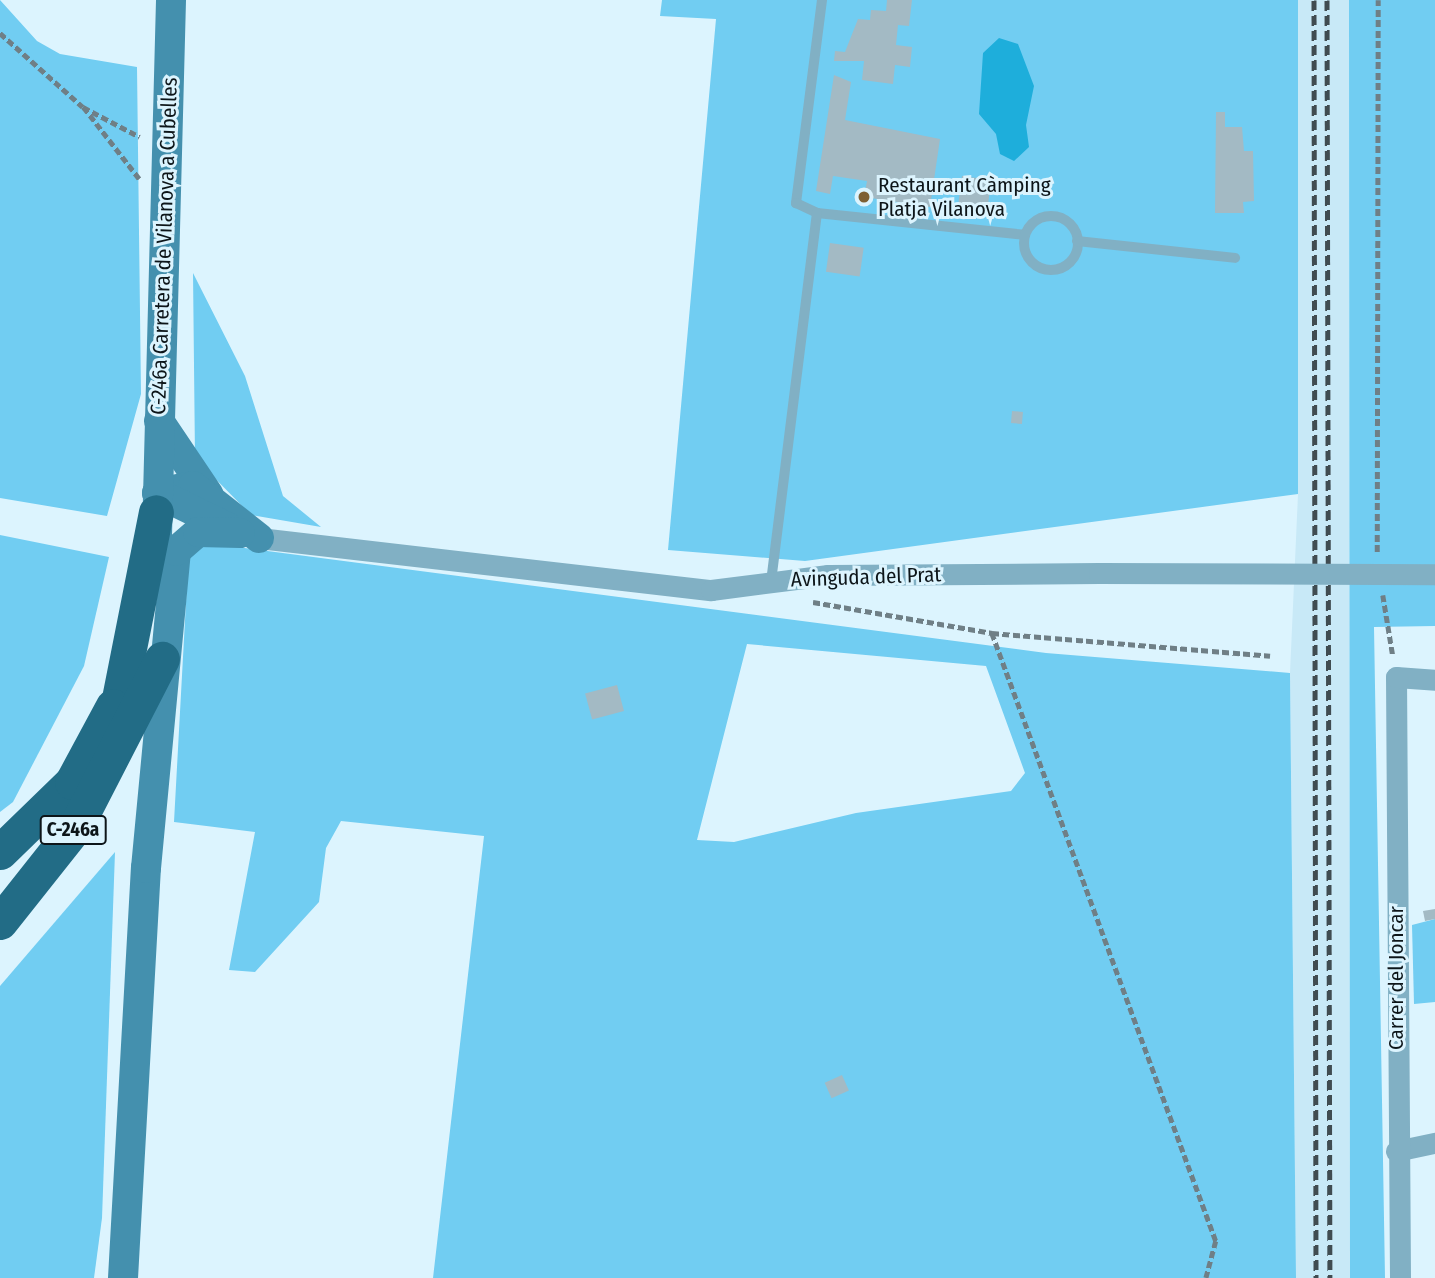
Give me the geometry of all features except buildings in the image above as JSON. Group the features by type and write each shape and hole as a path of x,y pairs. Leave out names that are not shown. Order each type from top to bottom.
{"highway":[{"name":"C-246a","path":"0,922 76,826 104,776 156,503"},
{"path":"104,776 163,646"},
{"path":"0,852 72,782 121,691"}],"main road":[{"name":"C-246a Carretera de Vilanova a Cubelles","path":"163,646 156,503 171,0"},
{"path":"159,421 209,495 249,535"},
{"path":"156,503 180,485 209,495"},
{"path":"156,503 249,535"},
{"path":"123,1278 163,646 176,551 198,532 249,535"}],"street":[{"name":"Avinguda del Prat","path":"249,535 711,590 828,575 1435,573"},
{"path":"1396,677 1435,680"},
{"name":"Carrer del Joncar","path":"1396,677 1396,1151 1400,1278"},
{"path":"1396,1151 1435,1143"}],"lane":[{"path":"822,0 796,203 817,213 1025,234"},
{"path":"771,582 817,213"},
{"path":"1054,216 1070,224 1077,241 1070,260 1052,270 1029,258 1025,234 1036,220 1054,216"},
{"path":"1077,241 1235,258"}],"path":[{"path":"1378,0 1378,565"},
{"path":"0,33 83,107 165,212"},
{"path":"83,107 166,151"},
{"path":"771,582 829,610 992,634 1270,656"},
{"path":"1382,590 1396,677"},
{"path":"992,634 1216,1241 1206,1278"}],"shaded area":[{"path":"0,0 37,41 60,54 137,67 141,394 107,516 0,498"},
{"path":"662,0 1298,0 1298,494 805,561 668,550 716,19 660,16"},
{"path":"1298,0 1349,0 1350,1278 1296,1278 1290,673 1298,494"},
{"path":"1349,0 1435,0 1435,626 1374,627 1385,1278 1350,1278"},
{"path":"999,38 1018,44 1034,86 1026,125 1029,147 1014,161 1000,154 996,134 979,114 983,53"},
{"path":"193,273 245,376 283,496 321,527 251,515 195,458"},
{"path":"0,535 109,557 84,666 13,802 0,812"},
{"path":"222,545 1046,653 1290,673 1296,1278 433,1278 484,836 341,821 326,848 319,902 255,972 229,970 255,832 174,822 189,547","holes":["747,644 986,666 1025,773 1011,791 856,813 734,842 697,840"]},
{"path":"115,852 102,1218 94,1278 0,1278 0,986"},
{"path":"1435,919 1435,1002 1414,1004 1412,925"}],"railway":[{"path":"1314,0 1316,1278"},
{"path":"1327,0 1330,1278"}],"place":[{"name":"Restaurant Càmping Platja Vilanova","path":"864,197"}]}
